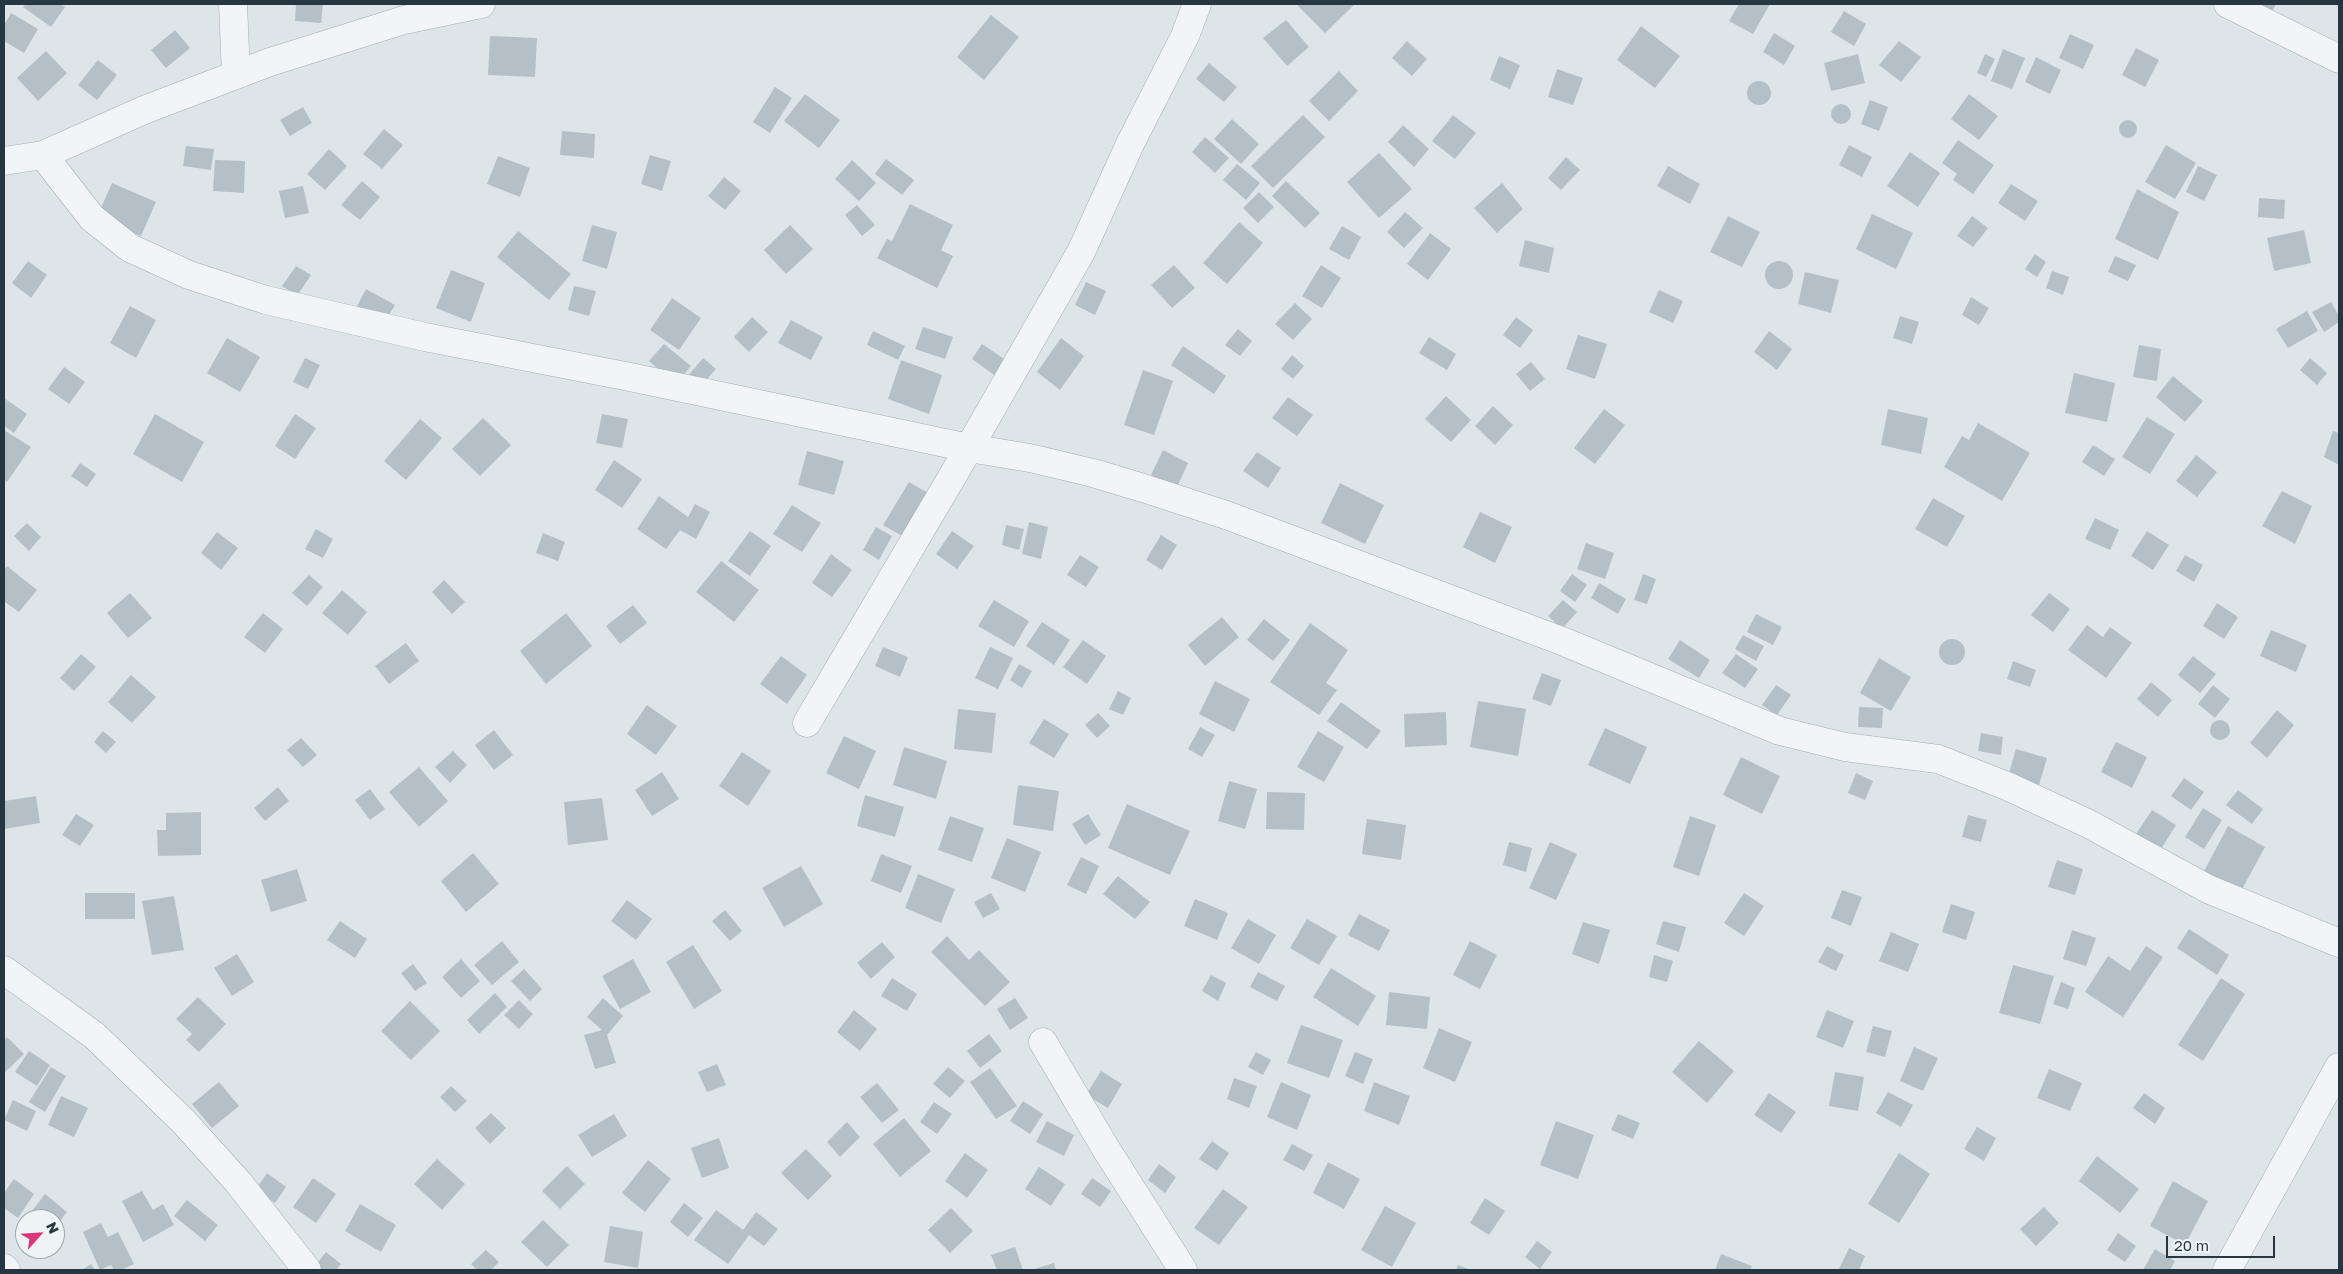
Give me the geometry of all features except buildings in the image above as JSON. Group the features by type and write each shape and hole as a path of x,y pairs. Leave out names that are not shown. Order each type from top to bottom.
{"street":[{"path":"234,4 236,75"},
{"path":"4,161 43,155 144,110 236,75 404,20 481,4"},
{"path":"807,723 969,448 1081,252 1130,144 1185,36 1197,4"},
{"path":"2228,4 2339,59"},
{"path":"43,155 92,218 130,248 189,275 266,300 425,337 1093,472 1226,514 1562,641 1780,731 1845,747 1938,759 2007,786 2089,824 2208,889 2339,943"},
{"path":"4,970 96,1036 183,1121 238,1182 306,1270"},
{"path":"1043,1042 1106,1149 1183,1270"},
{"path":"2227,1270 2339,1067"}]}
